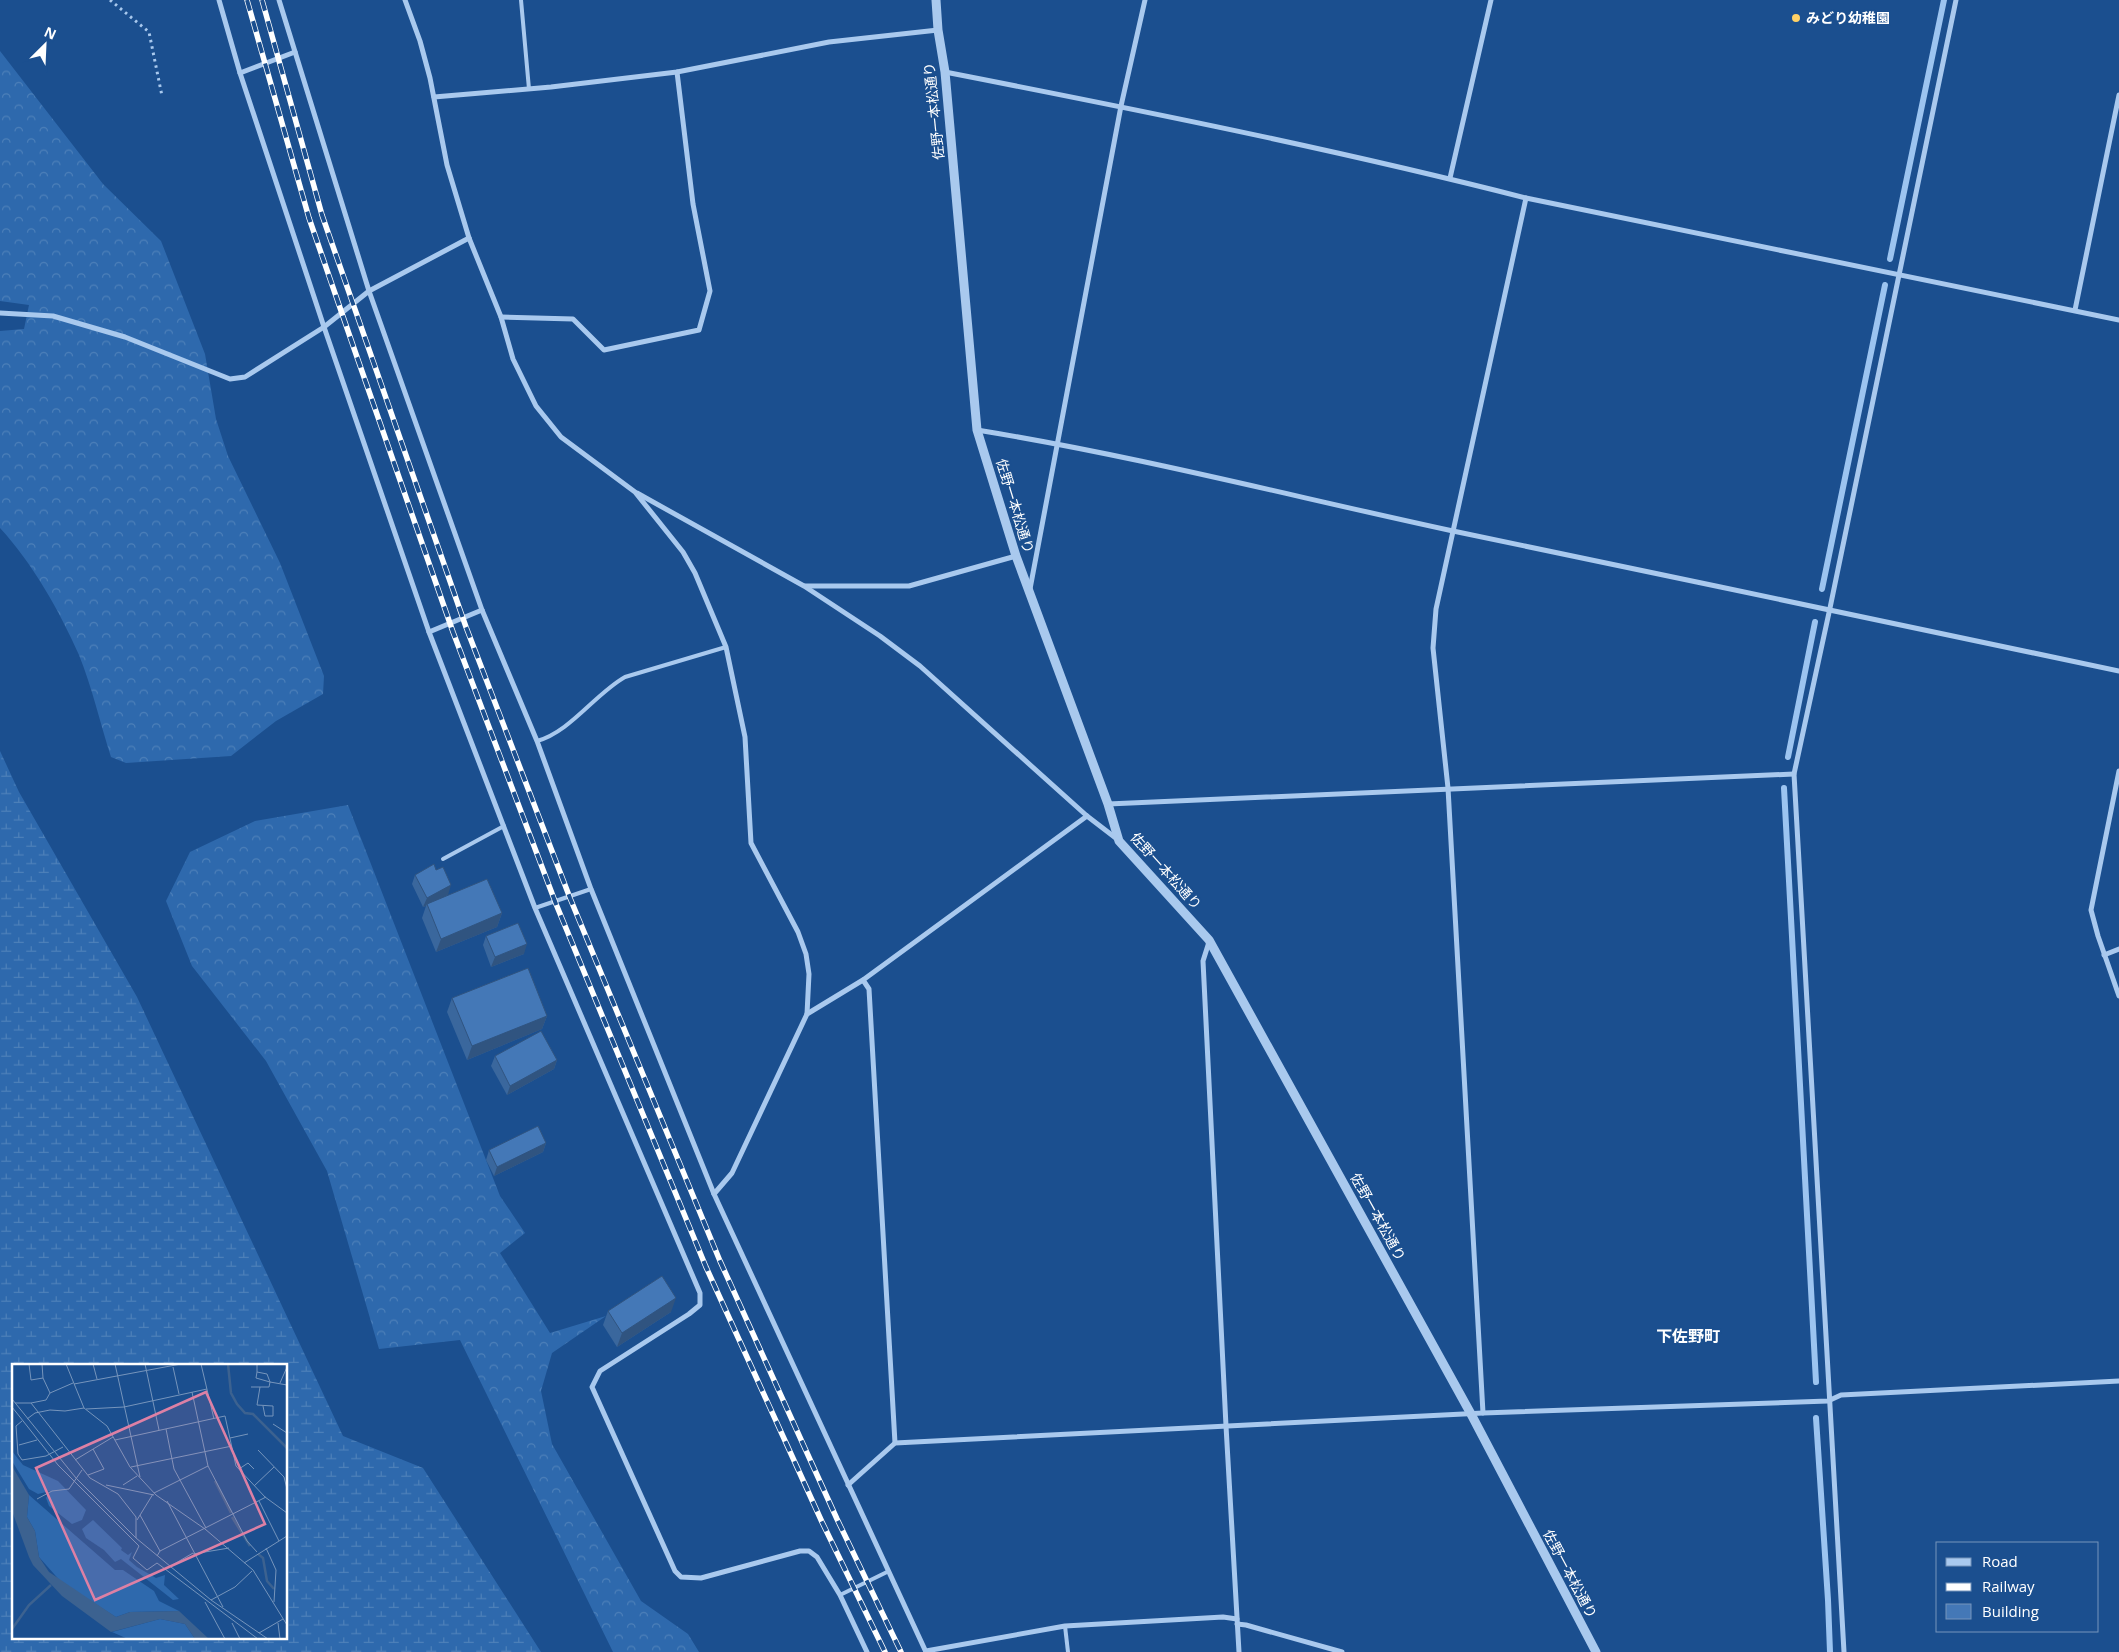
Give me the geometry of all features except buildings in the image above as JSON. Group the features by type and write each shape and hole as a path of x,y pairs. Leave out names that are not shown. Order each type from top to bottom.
{"street":[{"path":"219,0 240,73 324,328 429,632 535,908 700,1293 700,1305 600,1371 592,1387 675,1571 681,1577 689,1579 701,1578 800,1551 809,1551 817,1557 840,1595 868,1652"},
{"path":"279,0 369,291 482,610 537,741 591,889 714,1194 887,1572 926,1651 1066,1626 1223,1617 1342,1652"},
{"path":"405,0 420,40 434,97 447,165 469,238 501,317 513,359 536,406 561,437 635,492 804,586 880,636 920,666 1087,816 1118,841"},
{"name":"佐野一本松通り","path":"936,0 938,30 945,72 977,430 1016,556 1108,804 1118,841 1209,940 1471,1414 1596,1652"},
{"path":"1029,592 1121,106 1145,0"},
{"path":"1450,178 1491,0"},
{"path":"1844,1652 1828,1401 1794,774 1956,0"},
{"path":"434,97 529,89 677,72 829,42 938,30"},
{"path":"240,73 295,52"},
{"path":"501,317 574,319 604,350 699,330 710,291 693,204 677,72"},
{"path":"945,72 1121,106 1450,178 1526,198 1899,273 2119,320"},
{"path":"2076,310 2119,95"},
{"path":"1482,1413 1448,788 1433,648 1436,609 1526,198"},
{"path":"0,313 53,316 125,337 230,379 244,377 324,328 369,291 469,238"},
{"path":"977,430 1056,443 1453,530 1830,608 2119,671"},
{"path":"635,492 683,552 691,566 726,647 745,737 751,843 798,932 806,954 809,974 807,1014 732,1173 714,1194"},
{"path":"804,586 910,586 1016,556"},
{"path":"429,632 482,610"},
{"path":"2119,771 2091,910 2119,996"},
{"path":"1108,804 1794,774"},
{"path":"807,1014 863,980 1087,816"},
{"path":"1209,940 1203,961 1239,1652"},
{"path":"2104,954 2119,950"},
{"path":"863,980 869,989 895,1443"},
{"path":"848,1485 895,1443 1482,1413 1828,1401 1841,1395 2119,1381"}],"lane":[{"path":"521,0 529,89"},
{"path":"537,741 554,734 614,683 625,677 726,647"},
{"path":"443,859 504,826"},
{"path":"535,908 591,889"},
{"path":"840,1595 887,1572"},
{"path":"1066,1626 1068,1652"}],"path":[{"path":"110,0 149,32 162,96"}],"green space":[{"path":"0,51 103,184 161,241 205,354 216,419 228,456 280,563 324,676 323,694 276,721 231,756 126,763 111,757 88,680 71,638 34,572 0,528 0,331 24,329 29,305 0,301"},
{"path":"0,751 19,792 137,997 343,1436 423,1468 541,1652 0,1652"},
{"path":"348,805 500,1196 525,1233 500,1253 550,1333 606,1316 552,1353 541,1391 552,1444 641,1601 688,1634 699,1652 613,1652 460,1340 379,1349 327,1171 266,1061 192,966 166,901 190,852 255,821"}],"waterway":[{"path":"1890,259 1944,0"},
{"path":"1822,589 1885,285"},
{"path":"1788,757 1815,622"},
{"path":"1784,788 1816,1382"},
{"path":"1816,1418 1830,1652"}],"railway":[{"path":"247,0 309,218 453,632 556,904 706,1267 822,1522 885,1652"},
{"path":"262,0 322,215 466,627 570,898 720,1261 837,1519 901,1652"}],"place":[{"name":"みどり幼稚園","path":"1796,18"}],"district":[{"name":"下佐野町","path":"1688,1336"}]}
